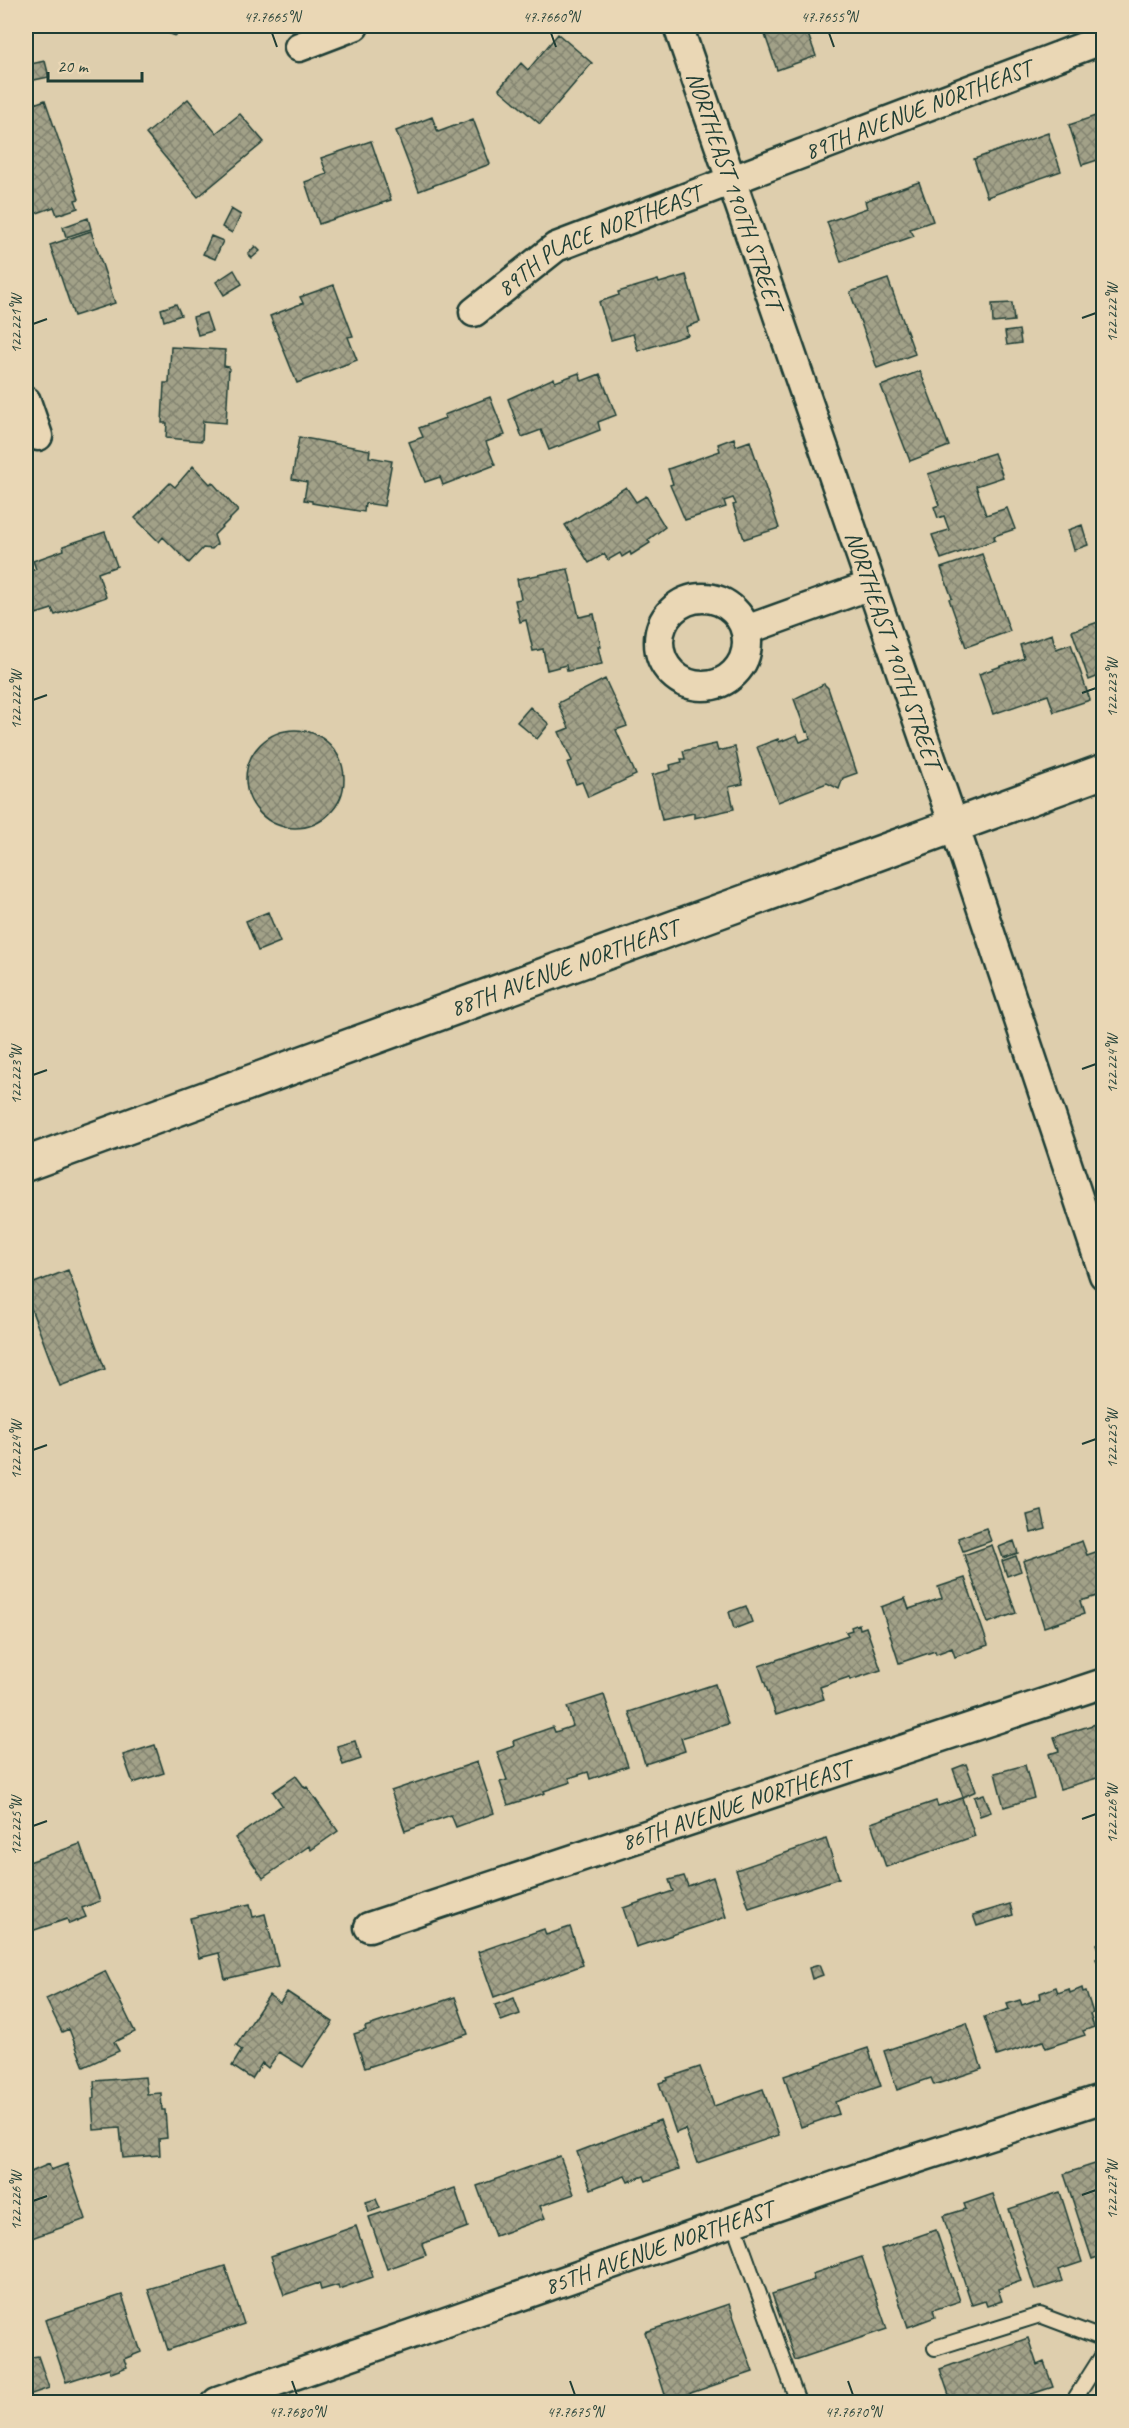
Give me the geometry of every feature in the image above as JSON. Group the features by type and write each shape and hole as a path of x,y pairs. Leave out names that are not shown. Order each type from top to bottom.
{"street":[{"path":"299,47 354,26"},
{"name":"NORTHEAST 190TH STREET","path":"678,26 954,825 1104,1275"},
{"name":"89TH AVENUE NORTHEAST","path":"732,180 1104,39"},
{"name":"89TH PLACE NORTHEAST","path":"474,312 556,248 732,180"},
{"path":"26,401 38,436"},
{"path":"746,630 871,585"},
{"name":"88TH AVENUE NORTHEAST","path":"26,1164 1104,771"},
{"name":"86TH AVENUE NORTHEAST","path":"369,1927 1104,1683"},
{"name":"85TH AVENUE NORTHEAST","path":"217,2403 875,2172 1104,2098"}],"lane":[{"path":"733,2222 798,2403"},
{"path":"935,2348 1040,2315 1104,2339"},
{"path":"1073,2403 1104,2353"}],"building":[{"path":"148,26 180,26 176,36"},
{"path":"762,26 805,26 816,56 777,70"},
{"path":"865,26 886,26 867,32"},
{"path":"558,34 592,63 540,124 499,89 521,63 528,70"},
{"path":"45,61 49,77 29,81 26,65"},
{"path":"188,99 216,133 240,114 264,142 198,197 146,134"},
{"path":"45,100 79,199 75,200 78,208 57,215 54,207 26,217 26,107"},
{"path":"1104,113 1104,158 1082,165 1069,125"},
{"path":"432,117 438,132 473,119 490,164 419,191 396,131"},
{"path":"1048,133 1061,171 987,197 974,159"},
{"path":"371,141 391,200 319,224 305,182 327,174 321,158"},
{"path":"919,182 933,221 910,229 914,236 841,262 827,222 867,208 865,201"},
{"path":"231,209 241,215 232,233 222,227"},
{"path":"88,218 91,229 66,237 63,227"},
{"path":"91,231 115,303 74,316 50,245"},
{"path":"211,236 223,241 215,259 203,254"},
{"path":"255,246 260,251 252,258 248,254"},
{"path":"234,270 242,284 224,295 216,282"},
{"path":"686,275 700,322 686,327 688,335 638,351 633,334 611,340 599,302 619,295 618,292 658,280 659,283"},
{"path":"888,279 915,354 877,368 850,292"},
{"path":"334,285 353,336 348,337 357,360 297,383 270,316 303,303 300,297"},
{"path":"1012,303 1014,321 993,323 992,304"},
{"path":"176,304 181,315 164,321 161,309"},
{"path":"206,313 212,331 198,335 193,317"},
{"path":"1019,330 1021,343 1007,345 1005,332"},
{"path":"171,347 225,350 224,366 229,367 226,423 203,421 202,441 166,438 167,423 162,423 164,383 169,383"},
{"path":"920,371 949,446 910,461 881,386"},
{"path":"579,373 582,381 600,374 616,415 598,422 600,430 549,450 541,430 522,437 508,399 554,378 555,382"},
{"path":"490,397 505,435 486,442 495,465 443,485 440,477 425,482 409,442 423,437 419,428 445,418 444,415"},
{"path":"299,437 370,450 369,457 392,461 384,506 365,503 364,512 304,500 307,482 292,479"},
{"path":"734,438 736,446 750,441 779,528 744,539 733,505 736,504 733,498 724,501 726,507 685,520 670,485 673,484 668,469 720,451 718,444"},
{"path":"994,453 1003,477 976,486 986,515 1007,508 1015,529 994,536 995,540 941,559 932,535 949,530 944,516 938,518 934,507 939,505 928,474"},
{"path":"193,466 210,484 212,482 238,511 214,535 217,544 212,549 203,548 189,563 163,537 159,542 135,518 170,483 175,487"},
{"path":"626,487 636,502 646,496 665,527 648,540 650,543 631,555 630,552 622,557 620,553 608,560 604,554 589,563 565,525"},
{"path":"1104,504 1104,524 1097,507"},
{"path":"1082,525 1088,545 1074,550 1068,530"},
{"path":"105,532 117,566 98,573 106,597 55,615 52,609 36,614 26,584 26,573 36,569 33,561 64,550 63,546"},
{"path":"982,554 1010,631 966,647 941,568"},
{"path":"568,569 579,617 594,614 602,664 567,671 566,665 547,670 543,649 533,651 526,620 520,622 515,600 521,599 517,579"},
{"path":"1104,620 1104,674 1089,680 1072,631"},
{"path":"1052,634 1056,649 1071,644 1090,700 1054,712 1048,695 993,714 979,674 1024,658 1020,645"},
{"path":"605,679 627,726 616,730 636,775 588,797 582,782 576,784 567,763 572,761 559,732 569,728 558,703"},
{"path":"824,684 828,688 857,773 843,778 839,789 827,783 778,802 757,747 797,735 800,742 810,738 794,699"},
{"path":"530,707 549,724 537,739 517,722"},
{"path":"295,730 314,734 329,745 340,760 344,779 340,798 329,813 314,824 295,828 276,824 261,813 250,798 246,779 250,760 261,745 276,734"},
{"path":"716,744 718,751 735,747 743,784 729,787 734,809 694,818 694,813 662,820 652,775 671,770 670,765 682,762 681,759 685,759 683,751"},
{"path":"268,912 280,942 258,951 246,921"},
{"path":"68,1270 105,1369 60,1386 26,1295 26,1286"},
{"path":"1042,1511 1046,1529 1031,1533 1027,1515"},
{"path":"986,1528 991,1541 963,1551 958,1538"},
{"path":"1014,1541 1018,1553 1003,1558 999,1547"},
{"path":"1082,1541 1087,1555 1104,1549 1104,1594 1080,1601 1084,1614 1044,1627 1023,1561"},
{"path":"992,1545 1016,1613 988,1623 964,1555"},
{"path":"1016,1556 1021,1571 1007,1576 1002,1561"},
{"path":"965,1578 988,1645 955,1657 952,1648 899,1663 881,1607 905,1598 909,1609 942,1598 938,1587"},
{"path":"746,1606 752,1622 734,1629 729,1612"},
{"path":"859,1624 860,1629 866,1627 881,1670 850,1680 849,1677 820,1687 824,1699 776,1715 759,1666 848,1635 846,1632 852,1630 851,1627"},
{"path":"715,1684 728,1724 681,1738 685,1751 645,1764 629,1712"},
{"path":"604,1695 628,1766 590,1779 588,1772 569,1778 571,1782 508,1805 500,1782 507,1780 497,1752 514,1746 513,1741 553,1727 555,1732 573,1726 567,1707"},
{"path":"1099,1723 1104,1738 1104,1776 1060,1789 1049,1754 1059,1751 1054,1737"},
{"path":"355,1741 361,1759 343,1765 337,1746"},
{"path":"155,1745 164,1773 133,1783 123,1755"},
{"path":"477,1762 494,1813 456,1827 451,1815 405,1831 391,1791"},
{"path":"966,1764 976,1791 963,1797 953,1769"},
{"path":"1025,1765 1034,1798 1004,1807 995,1773"},
{"path":"296,1776 305,1788 307,1787 338,1831 311,1850 309,1846 263,1878 235,1838 282,1805 273,1792"},
{"path":"984,1794 991,1812 980,1816 974,1797"},
{"path":"962,1798 975,1836 886,1867 871,1823 936,1801 938,1806"},
{"path":"826,1839 839,1878 749,1908 736,1870"},
{"path":"80,1844 100,1901 82,1908 86,1917 69,1924 67,1919 26,1933 26,1863"},
{"path":"684,1876 688,1886 713,1877 726,1917 636,1947 623,1908 673,1891 669,1880"},
{"path":"250,1904 253,1917 265,1914 278,1966 225,1979 219,1953 199,1958 190,1918"},
{"path":"1010,1904 1013,1915 977,1926 973,1915"},
{"path":"570,1927 583,1965 494,1997 478,1952 544,1929 546,1935"},
{"path":"1104,1941 1104,1954 1101,1955 1097,1944"},
{"path":"1104,1956 1104,1979 1096,1959"},
{"path":"819,1965 823,1975 812,1979 809,1968"},
{"path":"105,1971 135,2032 114,2042 119,2051 84,2067 69,2029 62,2032 46,1999"},
{"path":"1056,1987 1058,1993 1069,1989 1070,1993 1082,1988 1083,1992 1086,1991 1093,2013 1090,2014 1094,2027 1083,2031 1085,2035 1046,2048 1043,2041 997,2056 984,2017 1009,2009 1007,2004 1020,2000 1022,2005 1041,1998 1040,1993"},
{"path":"287,1992 333,2022 303,2067 279,2052 268,2068 262,2063 252,2079 232,2066 242,2050 236,2046 269,1995 280,2003"},
{"path":"455,1997 468,2034 365,2068 354,2034 366,2030 365,2027"},
{"path":"514,1998 520,2014 501,2021 495,2005"},
{"path":"967,2023 982,2069 934,2085 931,2078 897,2090 884,2051"},
{"path":"868,2048 881,2086 835,2102 839,2114 801,2127 784,2076"},
{"path":"700,2067 714,2106 763,2089 779,2135 697,2163 685,2129 676,2133 659,2083"},
{"path":"145,2077 147,2094 161,2093 167,2138 159,2139 160,2155 123,2158 120,2128 94,2130 92,2099 95,2098 94,2081"},
{"path":"660,2120 679,2169 646,2181 644,2176 628,2182 625,2176 591,2189 577,2152"},
{"path":"560,2156 574,2194 540,2206 545,2218 495,2236 477,2186"},
{"path":"1104,2161 1104,2255 1092,2259 1064,2174"},
{"path":"49,2164 51,2170 67,2164 86,2219 26,2240 26,2174"},
{"path":"455,2188 468,2227 422,2244 426,2255 387,2269 369,2217"},
{"path":"1060,2192 1082,2262 1058,2270 1062,2281 1035,2290 1009,2209"},
{"path":"993,2194 1021,2281 998,2289 1002,2301 987,2306 985,2301 972,2305 943,2216 966,2209 964,2204"},
{"path":"376,2199 380,2208 369,2212 366,2202"},
{"path":"356,2226 373,2277 339,2289 338,2285 321,2290 319,2283 284,2295 271,2256"},
{"path":"936,2230 960,2301 933,2310 935,2317 908,2327 881,2249"},
{"path":"862,2257 887,2329 795,2360 772,2294 814,2280 812,2274"},
{"path":"225,2266 244,2324 168,2350 148,2289"},
{"path":"122,2295 141,2352 124,2359 127,2367 111,2373 109,2368 66,2382 45,2320"},
{"path":"729,2304 753,2372 667,2401 645,2332"},
{"path":"1028,2338 1037,2365 1044,2362 1053,2387 1007,2402 958,2402 956,2396 950,2398 940,2369"},
{"path":"38,2356 49,2388 26,2396 26,2358"}]}
